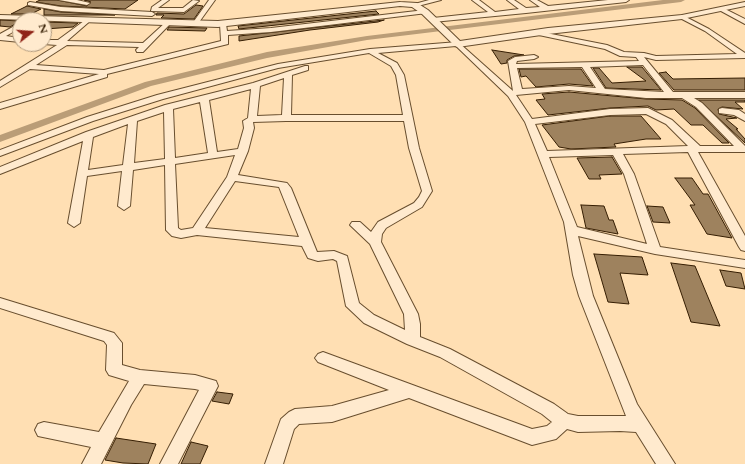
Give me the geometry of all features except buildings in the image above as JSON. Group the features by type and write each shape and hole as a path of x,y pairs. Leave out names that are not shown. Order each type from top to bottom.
{"street":[{"path":"62,0 158,5 184,10 195,3"},
{"path":"195,24 212,0"},
{"path":"52,19 223,24 400,4 414,5 438,0"},
{"path":"475,0 494,14"},
{"path":"510,0 526,11"},
{"path":"533,0 547,8"},
{"path":"434,21 626,0"},
{"path":"30,4 48,8 79,10 158,5"},
{"path":"0,154 90,119 160,97 278,66 370,51 682,17 723,10 745,4"},
{"path":"149,22 158,5"},
{"path":"414,5 425,12 455,41 515,93 569,88 635,94 745,95"},
{"path":"67,19 79,10"},
{"path":"723,10 745,22"},
{"path":"224,33 271,30 425,12"},
{"path":"0,16 12,17"},
{"path":"682,17 707,30 745,56"},
{"path":"0,85 62,43 88,20"},
{"path":"129,64 145,45 168,23"},
{"path":"30,66 104,72 129,64 222,44 226,41 223,24"},
{"path":"0,38 12,30"},
{"path":"536,33 607,47 623,54 656,58 745,56"},
{"path":"0,38 10,39"},
{"path":"0,45 10,39"},
{"path":"52,42 145,45"},
{"path":"370,51 389,62 397,70 414,148 427,191 424,198 418,205 382,225 376,234 375,242"},
{"path":"0,171 42,152 89,134 168,107 256,85 288,73 342,59 358,53"},
{"path":"639,55 671,95"},
{"path":"534,57 513,59 512,66 515,93 530,122 570,222 586,296 630,408 666,464"},
{"path":"512,66 645,62"},
{"path":"584,64 602,91"},
{"path":"0,106 101,77 104,72"},
{"path":"286,118 288,73"},
{"path":"197,231 232,177 243,151 249,128 248,121 252,118 256,85"},
{"path":"684,95 710,115 744,149"},
{"path":"204,98 213,155"},
{"path":"168,107 172,230 181,234 197,231 306,242"},
{"path":"530,122 610,112 648,111 670,122 694,149 745,247"},
{"path":"722,111 736,112 745,118"},
{"path":"252,118 408,118"},
{"path":"124,206 133,120"},
{"path":"74,223 81,174 89,134"},
{"path":"543,154 694,149 744,149"},
{"path":"81,174 243,151"},
{"path":"616,151 629,174 655,250"},
{"path":"232,177 282,184 290,194 306,242 314,257 334,255 343,259 351,300 359,312 369,319 412,340 445,353 548,409 564,421 578,424 620,423 640,425"},
{"path":"356,225 375,242 411,314 413,324 412,340"},
{"path":"571,230 655,250 745,264"},
{"path":"0,303 109,337 115,343 114,370 140,377 195,382 210,386 169,464"},
{"path":"323,358 532,437 550,433 557,429 564,421"},
{"path":"91,464 125,400 140,377"},
{"path":"274,464 287,425 295,417 332,414 409,391"},
{"path":"44,430 104,441"}],"waterway":[{"path":"0,139 148,84 267,55 367,38 681,0"}]}
